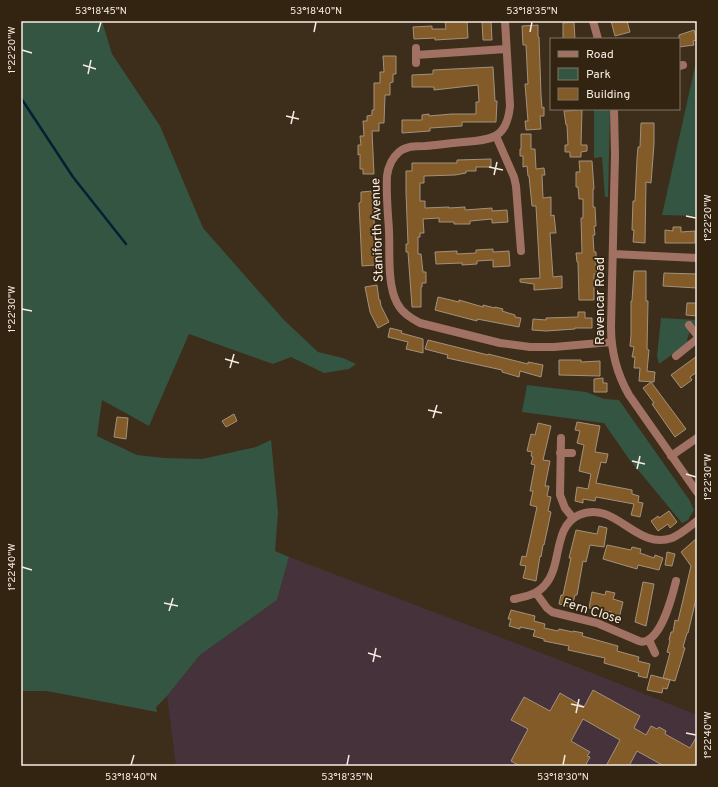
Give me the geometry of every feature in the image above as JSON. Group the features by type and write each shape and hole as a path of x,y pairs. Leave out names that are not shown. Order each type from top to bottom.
{"street":[{"path":"505,21 510,106 509,116 502,130 496,136 514,177 516,186 520,251"},
{"path":"593,21 598,38"},
{"path":"416,56 506,50"},
{"name":"Ravencar Road","path":"614,110 615,155 611,342 617,370 625,390 697,492"},
{"name":"Staniforth Avenue","path":"496,136 483,141 410,147 397,153 392,160 387,176 388,218 392,285 398,304 408,316 420,323 500,343 530,347 611,342"},
{"path":"613,254 697,258"},
{"path":"689,326 697,334"},
{"path":"676,356 697,339"},
{"path":"560,438 560,495 565,508 573,518"},
{"path":"671,456 697,438"},
{"path":"560,453 572,453"},
{"path":"514,599 536,593 544,586 550,578 555,565 562,533 573,518 580,514 598,512 606,513 638,533 657,539 673,537 697,521"},
{"path":"655,653 648,640 660,626 672,598 676,581"},
{"name":"Fern Close","path":"536,593 547,608 552,612 597,623 639,641 644,642 648,640"},
{"path":"663,596 672,598"}],"shaded area":[{"path":"289,557 557,659 697,715 697,766 176,766 167,696 200,655 277,600"}],"green space":[{"path":"21,21 102,21 112,54 160,126 203,228 284,320 318,352 343,358 356,364 349,369 324,373 291,357 273,364 189,334 149,426 102,400 97,436 137,455 164,458 202,459 256,447 271,440 278,512 275,551 289,557 277,600 200,655 167,696 156,707 157,712 47,691 21,691"},
{"path":"697,58 697,216 662,215 696,62"},
{"path":"594,110 609,110 608,197 605,197 602,157 594,158"},
{"path":"661,318 697,320 697,327 692,322 687,326 690,331 687,340 688,343 659,364 657,356"},
{"path":"527,385 586,392 604,399 619,400 690,501 694,510 688,520 682,523 629,459 604,423 522,412"}],"building":[{"path":"445,21 467,21 468,38 435,40 435,38 414,39 413,27 432,26 432,29 446,29"},
{"path":"482,21 491,21 492,40 483,40"},
{"path":"611,21 627,21 630,32 615,36"},
{"path":"574,22 575,38 563,38 563,23"},
{"path":"538,25 541,95 542,108 544,107 544,116 540,116 541,129 526,130 525,121 528,121 525,84 528,84 526,45 523,45 522,26"},
{"path":"694,30 697,40 693,41 694,45 680,47 679,35"},
{"path":"383,56 396,56 396,74 393,74 393,82 390,83 390,95 385,95 384,123 379,123 379,131 372,131 374,174 363,174 363,169 360,169 360,154 358,155 358,145 361,145 360,136 364,136 363,121 367,121 367,116 372,115 372,110 374,110 374,83 380,83 380,72 384,72"},
{"path":"493,67 495,101 497,101 496,122 462,122 462,126 430,128 430,131 402,133 402,120 422,120 422,115 429,114 429,116 476,114 476,102 479,102 478,85 434,90 434,87 412,87 412,75 433,74 433,70"},
{"path":"582,110 581,145 587,145 587,151 581,152 581,157 570,157 570,152 565,152 565,145 568,145 567,125 564,111"},
{"path":"641,123 654,123 651,183 646,182 645,243 633,242 634,230 632,230 633,201 635,201 637,159 638,147 640,147"},
{"path":"521,134 531,134 531,149 535,149 536,169 544,168 545,175 542,175 543,198 551,197 551,216 554,215 556,233 550,233 553,277 562,276 562,288 534,290 534,284 520,282 520,279 540,278 536,206 532,206 527,166 523,167 523,156 520,156"},
{"path":"491,159 491,167 476,167 476,171 466,171 466,173 455,175 424,176 424,183 420,183 420,201 425,201 425,208 465,207 465,210 492,208 492,211 507,210 508,222 492,223 492,219 470,221 470,224 454,224 454,222 439,222 439,218 423,219 424,233 420,233 420,237 418,237 418,254 421,254 423,272 426,272 426,283 422,283 421,287 421,307 412,307 408,252 406,252 406,244 408,244 406,171 412,171 412,163 457,163 457,160"},
{"path":"579,161 592,161 594,189 593,207 595,207 596,226 594,226 595,235 593,235 594,252 596,252 597,274 594,274 594,300 579,300 578,262 576,253 582,253 581,218 583,218 583,199 579,199 578,187 576,187 576,172 580,172"},
{"path":"374,191 376,209 374,209 374,220 376,265 362,266 359,203 361,202 361,192"},
{"path":"673,227 681,227 681,232 695,231 695,243 665,243 665,230 673,231"},
{"path":"493,249 493,252 509,251 510,266 493,267 493,260 477,261 477,264 436,264 435,252 457,251 457,254 476,253 476,250"},
{"path":"634,271 646,271 646,301 648,301 647,349 649,350 647,371 655,372 654,382 639,381 640,368 634,368 635,357 632,357 634,347 630,346 631,301"},
{"path":"664,273 697,274 697,288 663,286"},
{"path":"377,285 379,300 389,322 378,328 370,312 365,287"},
{"path":"438,297 459,302 459,300 483,307 483,305 503,309 502,311 521,318 519,327 477,319 477,321 435,310"},
{"path":"687,303 697,303 697,316 686,315"},
{"path":"578,312 585,312 585,318 592,318 592,328 546,331 532,330 533,319 546,320 546,318 578,317"},
{"path":"390,328 402,331 401,333 423,339 423,353 406,349 408,342 388,337"},
{"path":"428,340 528,364 528,362 543,365 541,377 520,371 519,377 502,372 502,370 447,358 448,355 425,349"},
{"path":"697,356 697,372 690,377 692,380 681,388 671,375"},
{"path":"559,360 581,360 581,362 600,361 600,376 559,375"},
{"path":"603,378 603,383 607,383 607,392 594,392 594,379"},
{"path":"651,382 686,429 675,437 652,404 654,403 643,388"},
{"path":"234,414 237,421 226,427 222,421"},
{"path":"117,417 128,418 126,439 114,437"},
{"path":"577,422 600,426 595,452 608,454 606,463 601,462 596,483 632,490 632,494 639,496 638,502 643,503 640,517 631,515 634,504 596,497 595,501 583,499 583,503 575,501 577,487 588,489 591,474 579,471 584,445 577,443 580,431 575,430"},
{"path":"538,423 551,426 543,460 550,461 545,486 549,486 547,496 551,497 548,511 551,512 541,557 540,556 536,581 523,578 526,566 520,565 522,556 526,557 537,507 530,505 533,491 530,491 535,465 531,464 533,457 531,456 532,452 527,451 531,434 535,435"},
{"path":"669,511 677,522 670,528 668,524 658,531 651,521 658,516 659,518"},
{"path":"599,526 607,528 604,547 590,545 586,562 583,561 577,595 575,595 572,607 559,604 561,595 563,595 571,558 569,558 576,530 597,534"},
{"path":"697,538 697,599 675,681 663,678 670,653 667,652 671,632 673,632 675,620 678,621 691,566 681,552"},
{"path":"607,545 631,550 632,547 641,549 640,553 654,558 655,555 663,558 659,570 638,565 637,569 603,559"},
{"path":"667,552 675,554 672,566 665,565"},
{"path":"643,582 654,584 646,626 635,622"},
{"path":"606,591 615,593 613,599 623,602 619,618 611,616 612,612 589,608 592,592 605,595"},
{"path":"511,610 535,616 534,621 545,624 544,628 583,633 582,636 618,646 617,651 639,657 638,661 650,664 647,678 638,676 639,673 604,663 605,658 568,650 569,646 544,641 544,639 533,636 535,630 520,627 520,629 509,626 511,619 508,619"},
{"path":"651,675 670,680 667,689 663,688 662,693 647,690"},
{"path":"593,690 640,716 634,728 646,735 651,726 657,729 659,727 666,731 665,734 690,748 697,736 697,766 664,766 637,751 629,766 606,766 620,740 583,719 571,741 590,752 587,756 590,757 585,766 520,766 511,761 528,729 511,720 524,697 550,711 560,693 584,707"}],"waterway":[{"path":"21,98 73,177 126,244"}]}
